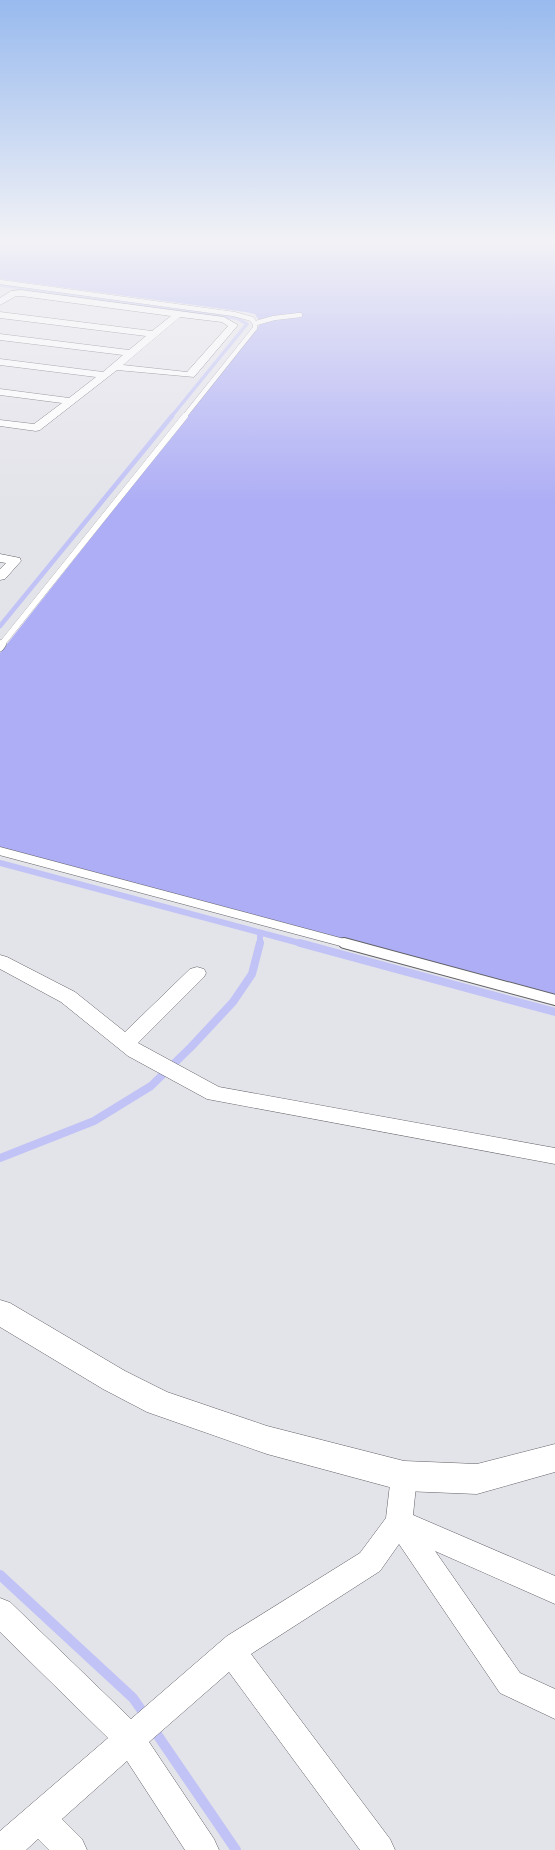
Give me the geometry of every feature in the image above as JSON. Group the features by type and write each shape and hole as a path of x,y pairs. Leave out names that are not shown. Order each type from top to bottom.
{"street":[{"path":"108,328 154,334"},
{"path":"0,423 36,428 105,375 161,328"},
{"path":"114,367 190,375 230,328"},
{"path":"0,337 130,353"},
{"path":"0,362 105,375"},
{"path":"0,392 71,401"},
{"path":"0,558 16,561 0,576"},
{"path":"0,961 68,997 135,1051 214,1094 555,1156"},
{"path":"126,1043 197,973"},
{"path":"0,1312 114,1380 158,1402 267,1440 404,1476 478,1479 555,1458"},
{"path":"2,1850 231,1651 370,1562 400,1522 404,1476"},
{"path":"400,1522 555,1590"},
{"path":"400,1522 510,1683 555,1704"},
{"path":"0,1612 130,1739 203,1850"},
{"path":"231,1651 379,1850"},
{"path":"40,1818 71,1850"}],"lane":[{"path":"0,647 255,328"},
{"path":"0,851 555,1000"}],"shaded area":[{"path":"257,328 555,328 555,996 0,847 0,653"}],"waterway":[{"path":"171,417 243,328"},
{"path":"0,626 172,416"},
{"path":"0,863 303,944"},
{"path":"260,934 260,943"},
{"path":"0,1158 94,1121 151,1086 191,1047 233,1002 252,974 260,943"},
{"path":"300,943 555,1012"},
{"path":"0,1575 133,1698 147,1718"},
{"path":"152,1727 236,1850"}]}
